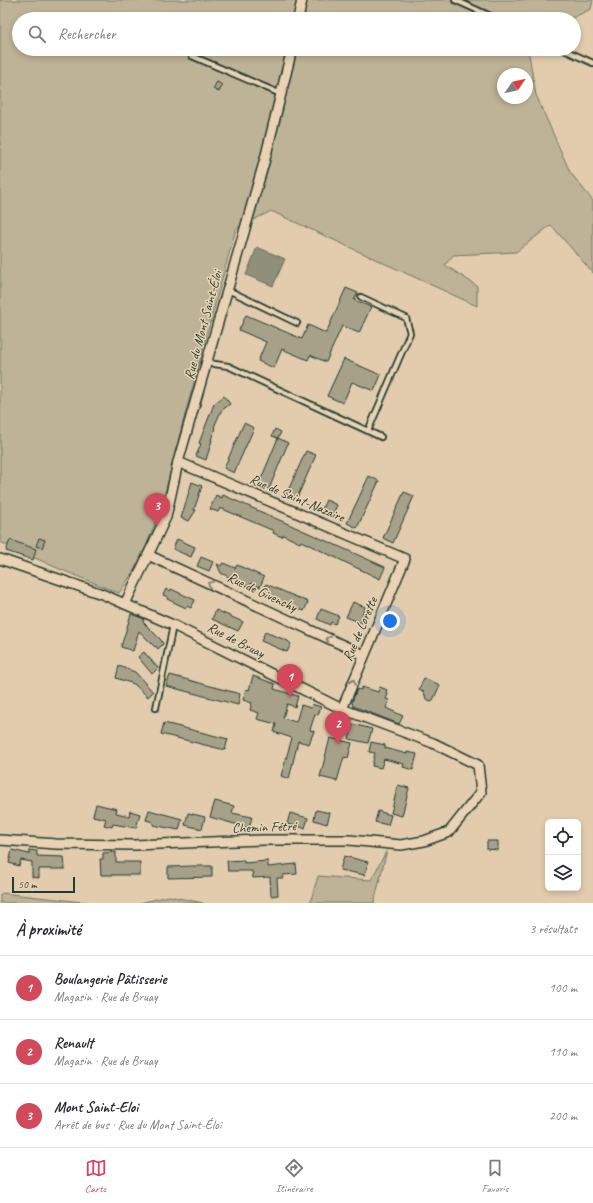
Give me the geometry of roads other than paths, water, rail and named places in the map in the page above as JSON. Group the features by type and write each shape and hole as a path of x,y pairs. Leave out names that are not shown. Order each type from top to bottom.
{"street":[{"path":"299,12 302,0"},
{"name":"Rue du Mont Saint-Éloi","path":"125,604 166,517 178,462 208,363 265,159 290,56"},
{"name":"Rue de Saint-Nazaire","path":"178,462 404,559"},
{"name":"Rue de Givenchy","path":"148,555 364,655"},
{"name":"Rue de Bruay","path":"0,559 102,594 174,625 342,709 433,743 478,765"},
{"name":"Rue de Lorette","path":"342,709 404,559"},
{"name":"Chemin Fétré","path":"0,840 56,844 134,845 264,840 349,840 401,845 424,841 449,832 481,792 478,765"}],"lane":[{"path":"455,0 482,12"},
{"path":"192,56 281,94"},
{"path":"578,56 593,63"},
{"path":"228,290 297,323"},
{"path":"361,297 406,318 410,333 368,431"},
{"path":"208,363 228,366 382,437"},
{"path":"156,708 174,625"}],"place":[{"name":"Mont Saint-Eloi","path":"157,526"},
{"name":"Boulangerie Pâtisserie","path":"290,697"},
{"name":"Renault","path":"338,744"}]}
